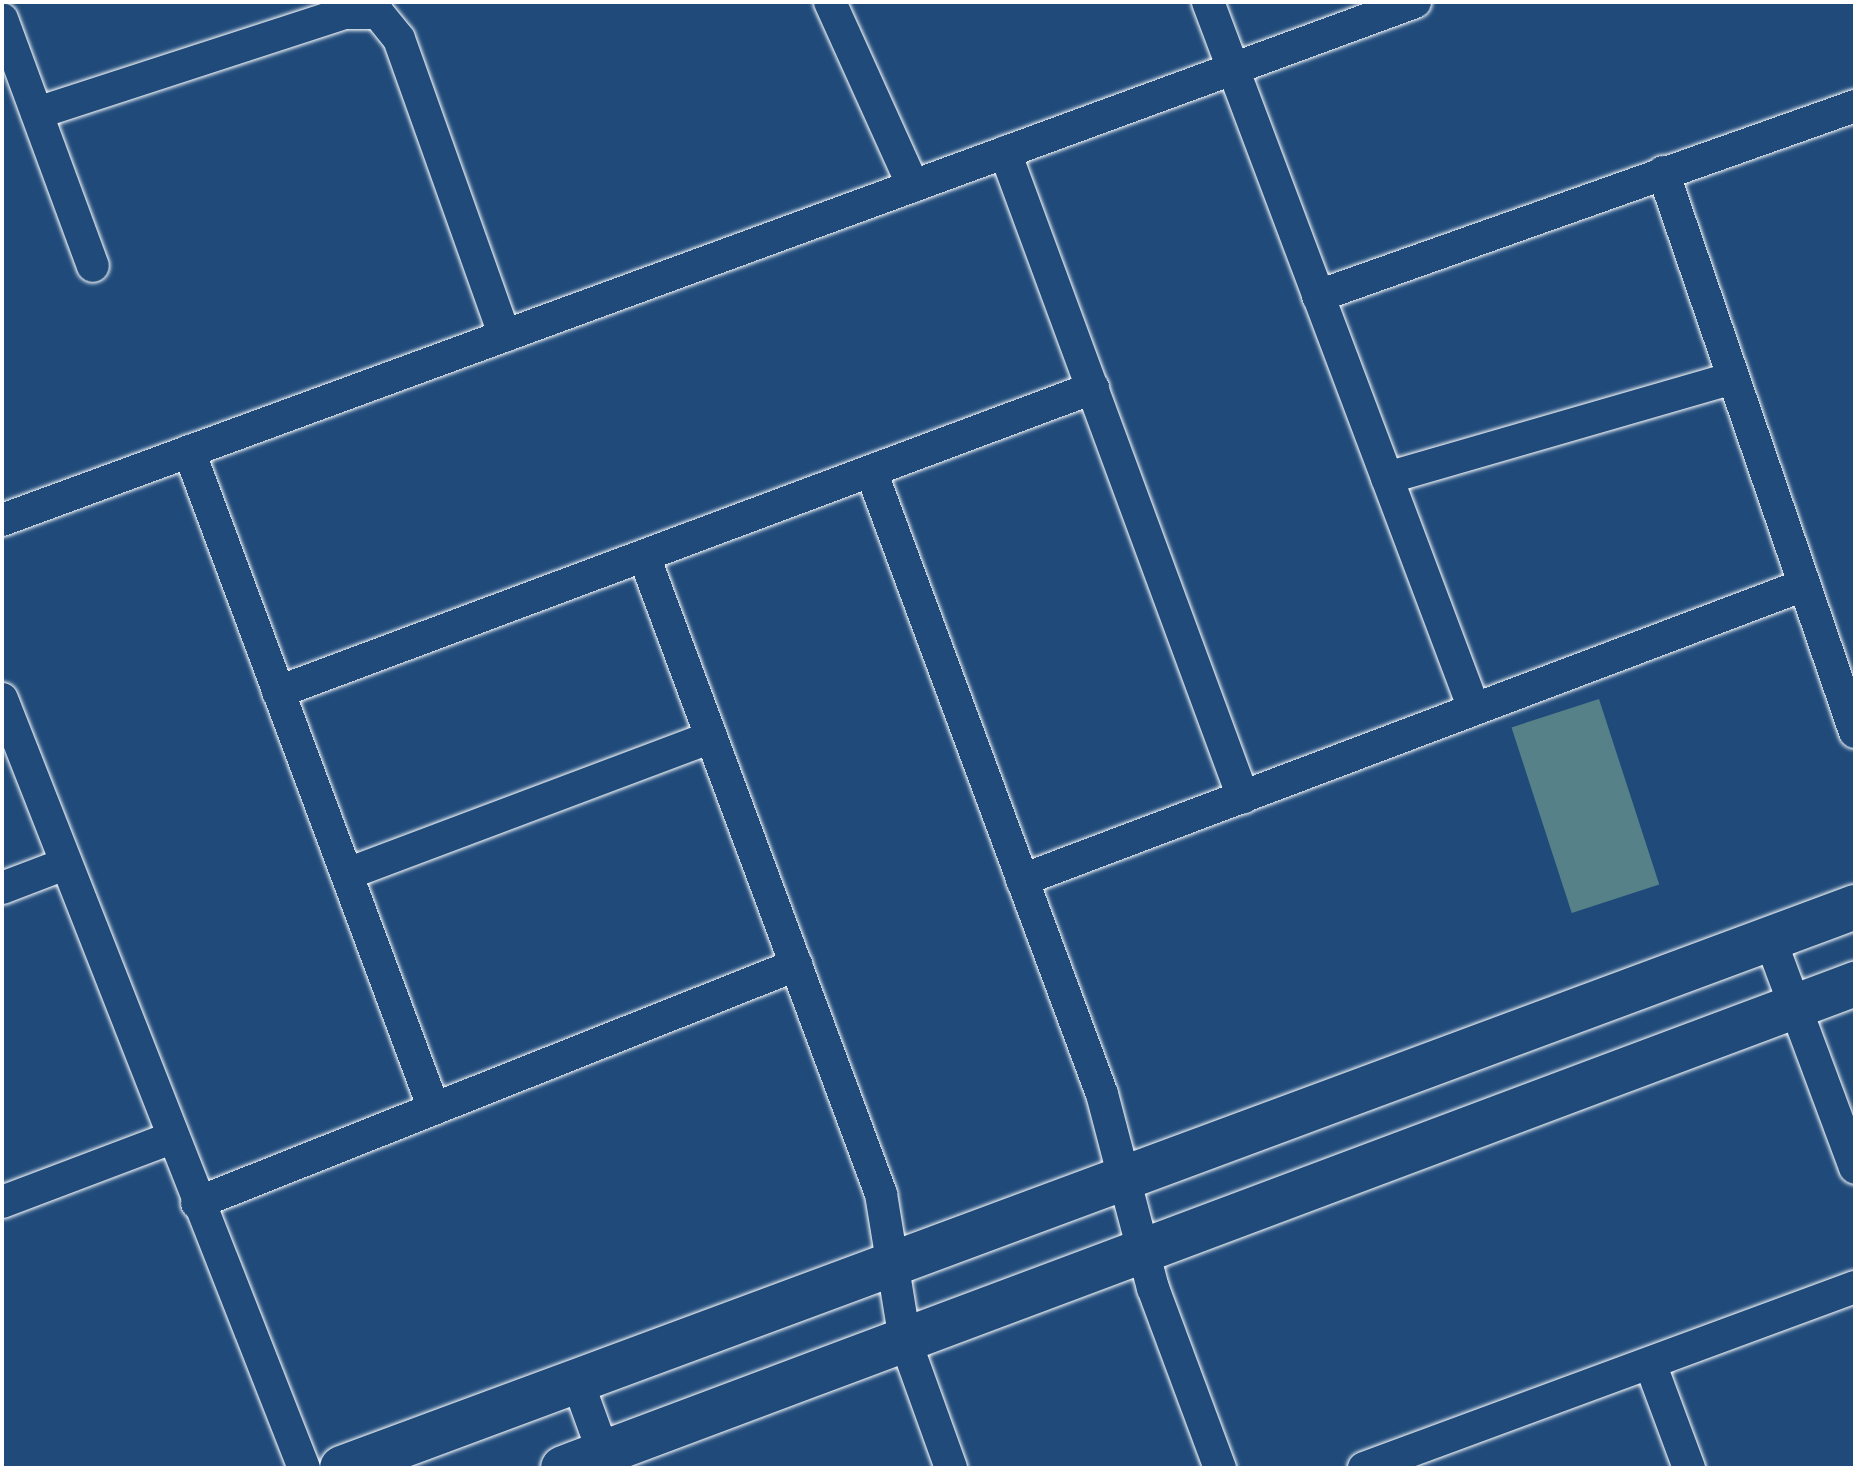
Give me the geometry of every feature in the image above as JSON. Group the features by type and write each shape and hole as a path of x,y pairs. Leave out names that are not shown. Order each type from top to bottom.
{"street":[{"path":"830,2 913,186"},
{"path":"1208,2 1474,709"},
{"path":"2,520 1415,2"},
{"path":"37,113 345,13 378,13 399,39 505,336"},
{"path":"2,19 93,266"},
{"path":"1318,296 1855,106"},
{"path":"1005,152 1243,797"},
{"path":"1663,172 1855,732"},
{"path":"1387,478 1733,378"},
{"path":"278,692 1093,388"},
{"path":"189,451 434,1109"},
{"path":"871,471 1102,1094 1143,1250 1220,1468"},
{"path":"644,556 881,1194 905,1340 951,1468"},
{"path":"1022,880 1804,585"},
{"path":"2,699 171,1138 304,1468"},
{"path":"347,874 711,737"},
{"path":"2,888 65,864"},
{"path":"342,1468 1855,907"},
{"path":"1770,939 1855,1168"},
{"path":"197,1203 796,965"},
{"path":"563,1468 606,1460 905,1340 1855,984"},
{"path":"2,1202 171,1138"},
{"path":"1364,1468 1855,1287"},
{"path":"1650,1363 1689,1468"},
{"path":"578,1383 606,1460"}],"green space":[{"path":"1599,699 1659,884 1572,913 1512,727"}]}
